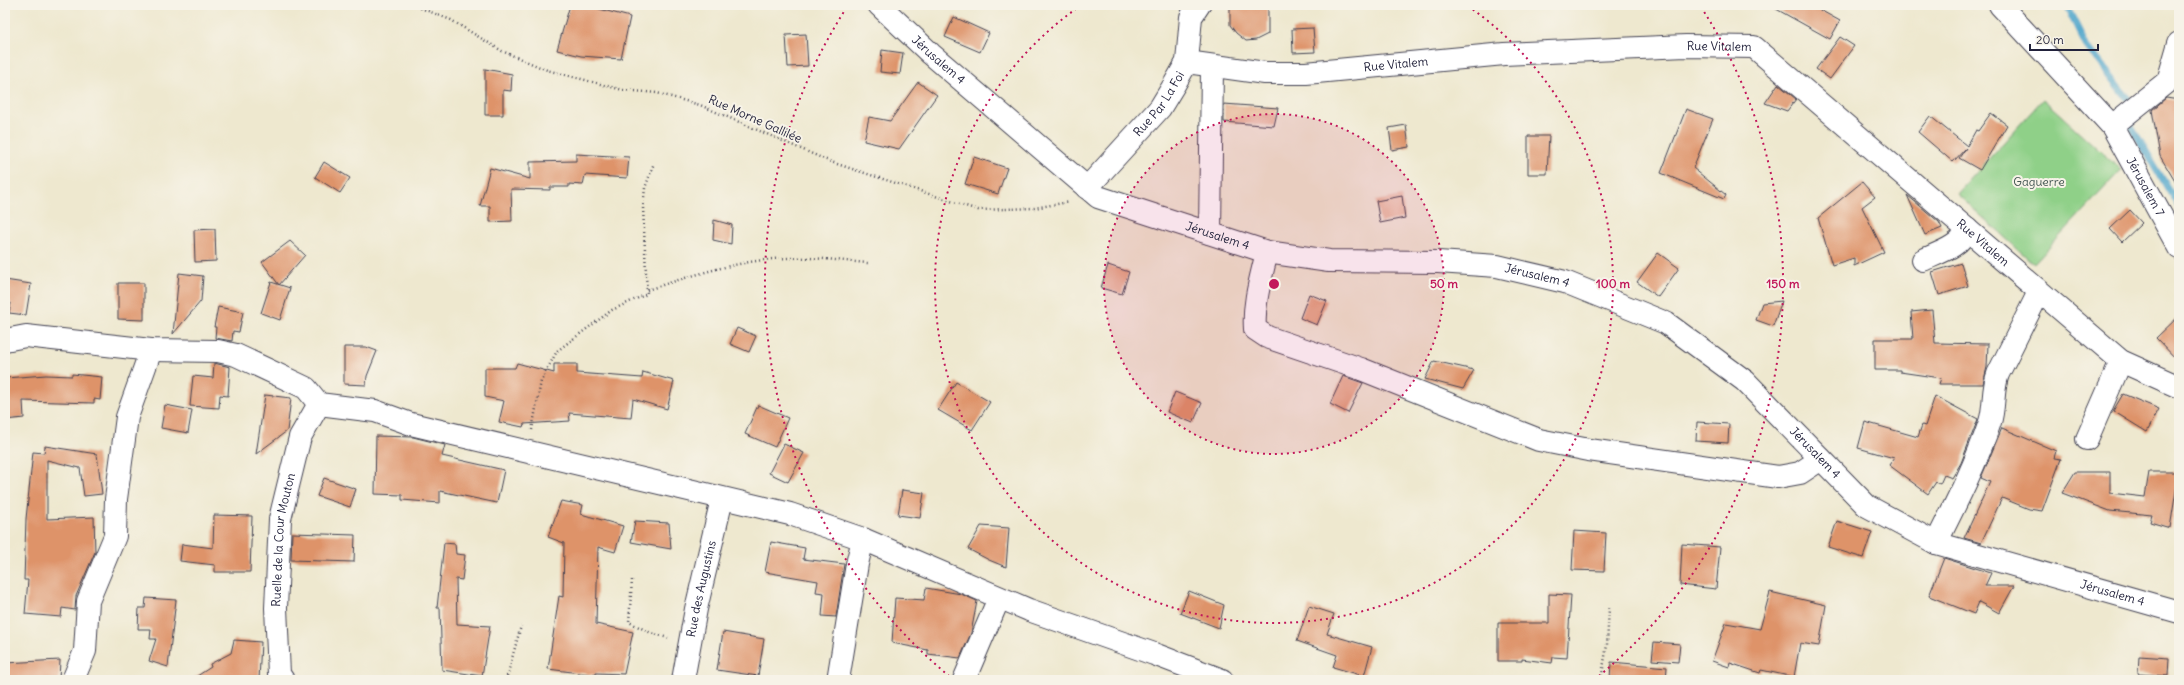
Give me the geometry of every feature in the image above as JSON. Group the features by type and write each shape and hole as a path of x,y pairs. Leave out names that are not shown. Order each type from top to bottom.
{"street":[{"name":"Jérusalem 4","path":"879,5 931,54 1093,192 1266,252 1329,261 1438,262 1497,266 1565,282 1666,323 1745,381 1867,506 1936,543 2179,612"},
{"name":"Jérusalem 7","path":"2000,5 2112,126 2179,248"},
{"name":"Rue Par La Foi","path":"1093,192 1160,108 1187,62 1192,9"},
{"path":"2112,126 2168,80 2179,43"},
{"name":"Rue Vitalem","path":"1187,62 1212,67 1265,73 1306,73 1504,54 1686,46 1754,48 2121,361 2179,387"},
{"path":"1210,233 1212,67"},
{"path":"1923,260 1952,246 1965,236 1967,229"},
{"path":"1266,252 1254,316 1255,329 1266,337 1361,370 1539,440 1589,450 1778,477 1800,473 1821,459"},
{"path":"1936,543 1968,480 1990,421 1994,387 1998,374 2039,292"},
{"path":"5,340 26,336 151,350 218,351 236,355 306,388 318,404 376,411 411,424 790,514 863,539 999,598 1222,680"},
{"path":"73,680 85,651 88,601 115,536 116,499 127,417 151,350"},
{"path":"2087,439 2121,361"},
{"name":"Ruelle de la Cour Mouton","path":"279,676 276,608 280,519 300,438 318,404"},
{"name":"Rue des Augustins","path":"683,680 722,499"},
{"path":"838,680 857,564 863,539"},
{"path":"964,680 999,598"}],"path":[{"name":"Rue Morne Gallilée","path":"413,5 451,20 502,51 547,70 623,90 657,93 700,105 831,162 978,210 1034,208 1093,192"},
{"path":"530,452 541,381 557,351 612,310 647,294 643,207 645,188 654,163"},
{"path":"647,290 700,273 768,259 792,258 868,263"},
{"path":"632,580 629,622 651,633 690,644"},
{"path":"1601,680 1607,645 1608,608"},
{"path":"506,680 520,626"}],"green space":[{"name":"Gaguerre","path":"2043,99 2121,170 2034,264 1957,194"}],"building":[{"path":"570,5 584,5 630,17 621,59 581,56 557,50"},
{"path":"1230,5 1268,5 1268,34 1256,40 1246,41 1236,33 1230,25"},
{"path":"1769,5 1811,5 1840,21 1830,39"},
{"path":"954,17 989,33 980,52 945,37"},
{"path":"1313,28 1315,52 1293,53 1292,29"},
{"path":"806,34 808,66 788,67 786,35"},
{"path":"1840,37 1854,46 1830,79 1816,69"},
{"path":"882,50 903,53 900,74 880,72"},
{"path":"485,69 512,74 511,91 503,90 503,115 485,115"},
{"path":"918,82 937,95 899,149 864,141 869,117 890,121"},
{"path":"1778,84 1796,99 1787,111 1765,103"},
{"path":"2166,98 2179,100 2176,183 2160,156 2152,110"},
{"path":"1224,104 1278,108 1274,126 1224,122"},
{"path":"1686,109 1713,119 1693,168 1726,195 1724,199 1661,173"},
{"path":"1991,113 2007,125 1980,170 1959,158 1966,148 1953,162 1918,132 1930,116 1967,146 1976,130 1978,131"},
{"path":"1406,125 1409,147 1392,150 1389,128"},
{"path":"1528,136 1549,136 1547,174 1528,174"},
{"path":"576,154 629,157 627,178 585,175 583,185 569,184 569,187 550,187 550,190 511,189 512,221 490,222 490,206 480,206 490,168 530,179 530,162 576,161"},
{"path":"974,157 1007,168 998,194 965,184"},
{"path":"324,162 350,178 340,193 315,177"},
{"path":"1862,182 1875,197 1862,207 1884,252 1854,266 1854,258 1832,265 1818,218"},
{"path":"1907,195 1939,222 1942,228 1925,235"},
{"path":"1402,196 1405,218 1380,223 1376,201"},
{"path":"2130,210 2142,223 2122,242 2110,229"},
{"path":"714,220 732,225 731,244 713,240"},
{"path":"215,229 216,261 195,262 194,230"},
{"path":"290,241 305,255 279,285 262,262"},
{"path":"1658,253 1679,268 1658,297 1637,282"},
{"path":"1961,263 1968,286 1939,295 1932,272"},
{"path":"1108,265 1129,272 1122,294 1101,288"},
{"path":"179,273 203,276 201,301 173,334"},
{"path":"5,280 31,284 26,315 9,313 11,303 5,302"},
{"path":"271,282 290,288 280,320 261,313"},
{"path":"118,283 144,283 144,320 118,319"},
{"path":"1309,294 1327,301 1317,325 1300,318"},
{"path":"1782,301 1773,326 1756,320 1762,303"},
{"path":"218,307 243,312 239,332 233,331 232,341 215,338 216,327 214,327"},
{"path":"1932,310 1935,343 1988,344 1987,367 1983,384 1939,384 1941,378 1900,372 1900,370 1875,370 1875,339 1913,339 1911,312"},
{"path":"2179,316 2179,362 2156,338"},
{"path":"737,328 756,336 749,352 730,344"},
{"path":"344,347 366,347 377,351 367,376 366,385 344,384"},
{"path":"1434,361 1474,370 1463,389 1425,379"},
{"path":"214,363 230,367 228,396 220,395 219,408 190,406 193,376 213,378"},
{"path":"517,363 554,373 554,364 577,364 577,373 642,378 643,372 674,381 667,409 633,399 631,418 569,413 570,421 524,424 523,427 499,422 504,401 485,397 485,368 515,368"},
{"path":"72,374 102,377 100,400 94,399 94,403 23,401 24,418 5,420 5,378 46,375 72,376"},
{"path":"1343,376 1363,383 1348,413 1330,404"},
{"path":"956,382 990,402 972,430 938,410"},
{"path":"1175,392 1202,403 1193,423 1167,412"},
{"path":"2123,394 2159,409 2147,432 2113,411"},
{"path":"265,395 291,398 287,431 256,454"},
{"path":"1935,396 1978,419 1961,463 1952,478 1944,475 1940,484 1936,482 1928,494 1889,465 1894,458 1858,448 1865,422 1918,437 1922,425 1925,426"},
{"path":"165,405 192,410 188,433 161,428"},
{"path":"758,405 788,418 775,447 745,434"},
{"path":"1697,422 1729,424 1728,443 1696,441"},
{"path":"2002,428 2056,451 2054,458 2061,459 2042,511 2029,509 2002,498 1981,543 1964,538 1990,482 1981,478"},
{"path":"376,436 413,437 445,445 442,456 504,470 497,503 440,491 440,503 402,500 402,495 375,494"},
{"path":"784,444 804,453 788,482 769,473"},
{"path":"45,446 97,454 102,494 84,496 80,468 47,460 47,519 94,517 95,552 76,596 75,610 62,608 61,617 25,614 28,580 24,580 26,519 33,452 44,453"},
{"path":"2075,472 2110,472 2110,493 2145,497 2149,472 2179,472 2170,528 2150,522 2152,515 2110,511 2062,493"},
{"path":"324,478 356,489 350,507 317,496"},
{"path":"902,490 924,493 920,518 898,515"},
{"path":"561,501 583,505 581,514 623,526 615,552 598,547 596,624 633,632 624,674 596,673 596,675 548,669 559,596 563,597 564,543 548,537"},
{"path":"214,515 252,516 250,572 215,572 215,565 180,561 182,544 213,548"},
{"path":"635,521 669,523 671,549 631,542"},
{"path":"1837,521 1872,532 1863,558 1828,547"},
{"path":"981,526 1009,528 1006,567 968,549"},
{"path":"1574,531 1606,533 1604,571 1572,570"},
{"path":"292,533 355,535 354,562 291,560"},
{"path":"771,542 805,548 803,559 844,564 836,617 822,616 824,593 816,592 818,581 765,572"},
{"path":"444,543 455,544 456,554 465,555 462,580 456,579 457,624 490,626 482,676 442,670 440,608 437,608"},
{"path":"1682,544 1720,547 1716,589 1680,585"},
{"path":"1944,558 1991,573 1985,586 2014,586 1999,613 1979,602 1974,614 1929,596"},
{"path":"926,588 961,594 977,601 971,633 960,658 928,654 928,650 892,643 895,598 924,600"},
{"path":"1189,591 1224,605 1219,628 1180,613"},
{"path":"1770,592 1826,605 1819,646 1800,643 1794,677 1761,670 1760,673 1730,663 1729,667 1712,661 1726,623 1760,629"},
{"path":"1549,594 1571,595 1567,658 1553,657 1552,663 1522,659 1522,661 1498,661 1498,623 1549,623"},
{"path":"146,598 176,600 168,667 149,661 156,639 150,639 151,629 138,629 139,608 145,608"},
{"path":"1309,606 1334,614 1327,634 1372,647 1364,676 1333,667 1337,655 1297,641"},
{"path":"723,632 764,639 758,676 717,670"},
{"path":"234,640 261,642 259,680 191,680 211,667 210,664 231,653"},
{"path":"1654,642 1680,644 1678,662 1652,660"},
{"path":"2139,656 2169,658 2168,676 2138,674"},
{"path":"60,660 59,680 5,680 5,663"},
{"path":"1611,662 1667,667 1666,680 1610,680"}],"waterway":[{"path":"2066,5 2086,45 2128,99 2131,106 2131,126 2179,207"}]}
